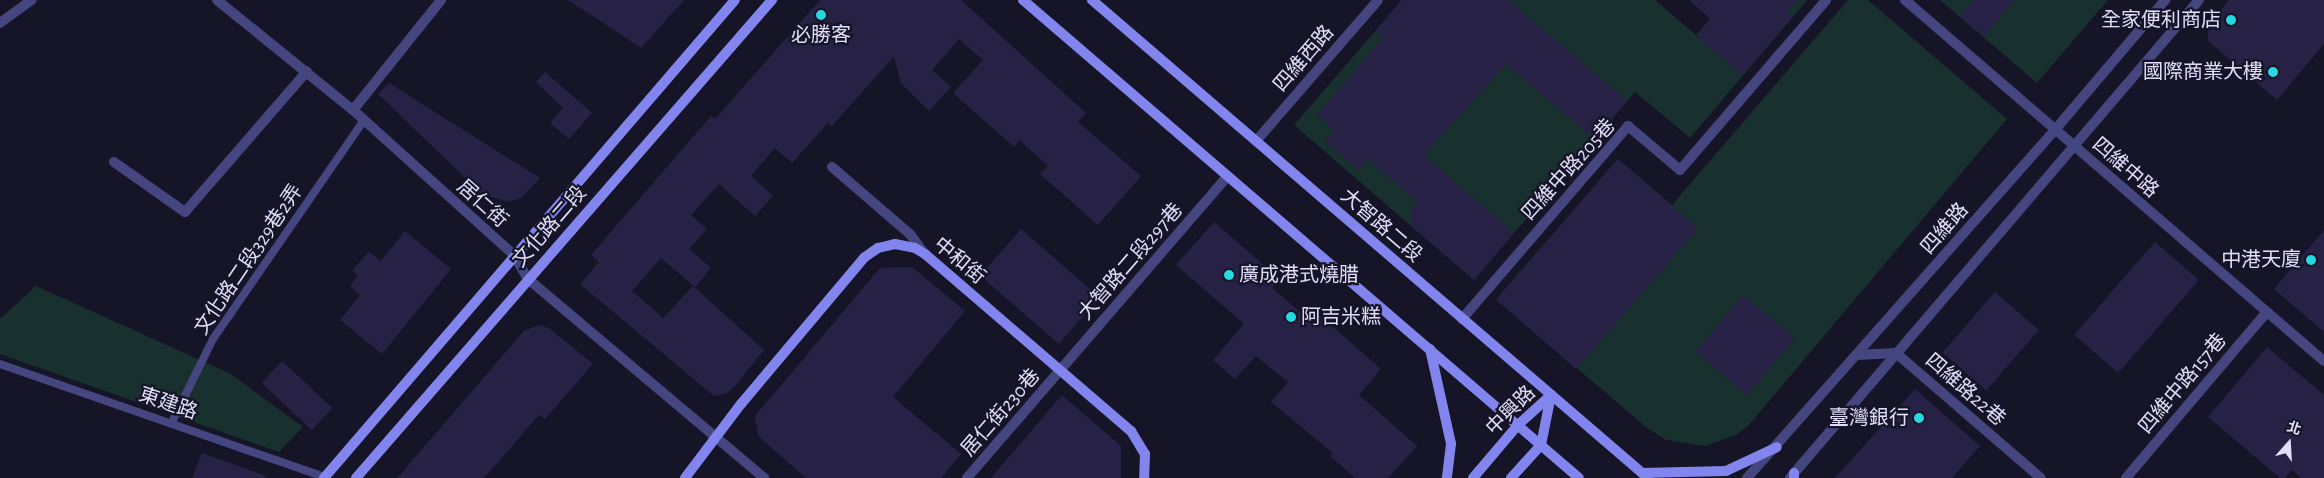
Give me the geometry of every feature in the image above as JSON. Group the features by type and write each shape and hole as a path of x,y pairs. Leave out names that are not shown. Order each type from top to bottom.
{"street":[{"path":"0,23 32,0"},
{"name":"居仁街","path":"217,0 353,110 514,256 528,279 764,478"},
{"path":"353,110 442,0"},
{"name":"文化路二段","path":"324,477 735,0"},
{"name":"文化路二段","path":"356,478 772,0"},
{"path":"1023,0 1579,478"},
{"name":"大智路二段","path":"1092,0 1645,476"},
{"name":"四維西路","path":"1256,141 1378,0"},
{"name":"四維中路205巷","path":"1462,318 1628,126 1680,170 1826,0"},
{"name":"四維中路","path":"1904,0 2054,131 2324,361"},
{"name":"四維路","path":"1747,478 1777,447 2054,131 2165,0"},
{"path":"1793,476 2199,0"},
{"path":"114,162 186,212 307,71"},
{"path":"832,167 910,234 925,254"},
{"name":"大智路二段297巷","path":"1060,370 1228,176"},
{"name":"中和街","path":"684,478 865,258 878,248 895,244 916,248 925,254 1137,438 1146,458 1144,478"},
{"name":"四維中路157巷","path":"2126,478 2267,312"},
{"path":"1430,349 1451,444 1447,478"},
{"name":"四維路22巷","path":"1857,355 1896,353 2041,478"},
{"name":"居仁街230巷","path":"967,478 1060,370"},
{"name":"中興路","path":"1473,478 1518,426 1551,395"},
{"name":"中興路","path":"1541,445 1551,395"},
{"path":"1511,478 1541,445"},
{"path":"1645,476 1726,470 1777,447"}],"lane":[{"name":"文化路二段329巷2弄","path":"171,424 213,339 364,120"},
{"name":"東建路","path":"0,364 324,477"}],"green space":[{"path":"1402,0 1655,0 1696,35 1726,0 1807,0 1690,138 1635,92 1474,280 1294,125"},
{"path":"1848,0 1868,0 2007,119 1748,426 1736,435 1705,446 1666,440 1646,427 1497,300 1618,159 1672,205"},
{"path":"1940,0 2108,0 2037,83"},
{"path":"36,286 231,374 303,427 279,452 0,354 0,319"}],"building":[{"path":"568,0 684,0 641,48"},
{"path":"820,0 961,0 1086,113 1078,122 1141,176 1098,225 1040,174 1048,166 1019,140 1014,147 953,93 983,60 959,39 932,70 951,87 929,111 901,83 894,56 832,126 828,123 792,163 775,148 751,176 773,196 755,216 719,184 691,215 707,229 689,249 711,268 695,287 661,258 632,291 663,318 693,286 764,350 735,386 727,393 714,396 580,284 599,262 591,255 711,116 715,119"},
{"path":"1402,0 1508,0 1627,101 1595,139 1506,64 1424,155 1514,233 1474,280 1411,226 1410,211 1418,202 1368,159 1358,170 1325,141 1334,130 1317,115 1383,38 1375,31"},
{"path":"1689,0 1798,0 1787,12 1793,16 1742,75 1696,36 1711,19"},
{"path":"1974,0 2014,0 1984,37 1960,16"},
{"name":"國際商業大樓","path":"2229,0 2324,0 2324,44 2277,100 2208,41 2208,25"},
{"path":"545,72 592,113 569,139 550,123 563,108 536,82"},
{"path":"389,83 540,178 521,198 509,202 482,194 378,94"},
{"path":"1618,159 1698,229 1576,369 1496,299"},
{"path":"1214,222 1280,279 1272,288 1313,323 1319,315 1381,369 1359,395 1417,446 1388,478 1355,478 1330,456 1333,453 1271,402 1288,382 1256,356 1235,379 1213,360 1244,324 1176,265"},
{"path":"1021,229 1099,297 1059,344 980,276"},
{"name":"中港天廈","path":"2324,230 2324,332 2274,289"},
{"path":"405,231 451,269 382,354 340,320 360,295 350,286 358,276 352,271 369,251 381,261"},
{"path":"2155,242 2199,280 2118,373 2074,335"},
{"path":"912,267 965,311 893,397 961,454 941,478 806,478 758,436 755,416 880,268"},
{"path":"1995,292 2039,330 1986,390 1943,352"},
{"path":"1743,295 1794,338 1747,395 1695,352"},
{"path":"539,325 549,328 593,364 545,419 539,415 484,478 397,478 524,331"},
{"path":"2267,347 2324,395 2324,478 2301,478 2292,470 2285,478 2280,478 2208,417"},
{"path":"282,361 332,408 312,430 262,383"},
{"name":"臺灣銀行","path":"1915,389 1980,446 1952,478 1835,478"},
{"path":"1062,395 1121,446 1121,478 991,478"},
{"path":"202,453 266,476 265,478 192,478"}],"place":[{"name":"必勝客","path":"821,15"},
{"name":"全家便利商店","path":"2231,20"},
{"name":"國際商業大樓","path":"2273,72"},
{"name":"中港天廈","path":"2311,260"},
{"name":"廣成港式燒腊","path":"1229,275"},
{"name":"阿吉米糕","path":"1291,317"},
{"name":"臺灣銀行","path":"1919,418"}]}
